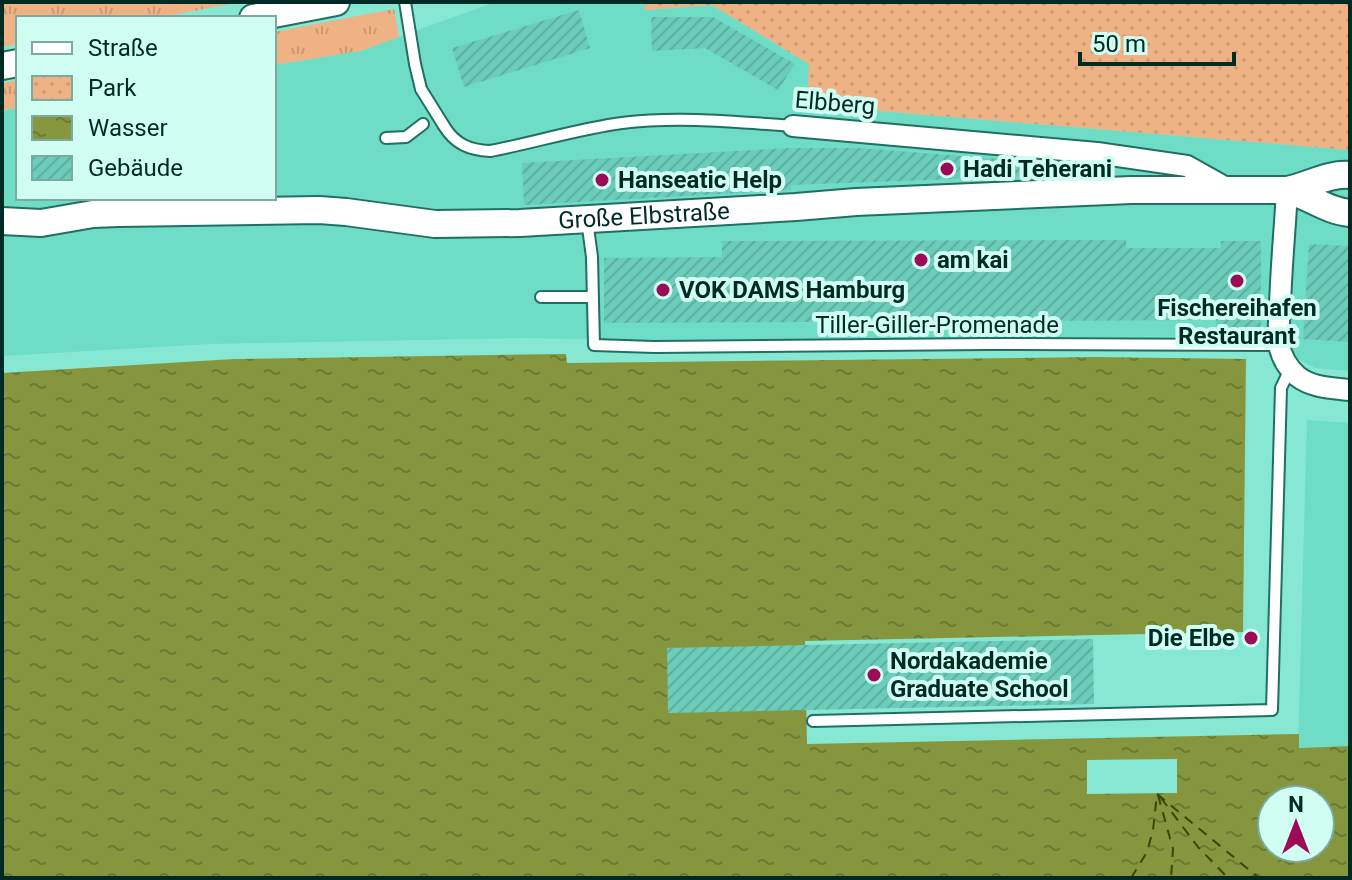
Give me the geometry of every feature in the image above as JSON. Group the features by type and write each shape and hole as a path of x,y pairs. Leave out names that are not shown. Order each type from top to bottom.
{"street":[{"path":"263,16 336,2"},
{"name":"Elbberg","path":"793,126 1097,153 1187,166 1228,189"},
{"name":"Große Elbstraße","path":"2,221 41,223 118,213 307,210 435,224 587,220 856,202 1131,190 1287,190 1329,176 1350,175"},
{"path":"1287,190 1281,262 1281,354 1290,369 1314,385 1350,390"},
{"name":"Große Elbstraße","path":"1287,190 1330,209 1350,213"}],"lane":[{"name":"Elbberg","path":"406,7 421,89 451,137 474,150 490,151 620,124 660,120 793,126"},
{"path":"386,138 406,137 423,124"},
{"path":"541,297 592,297 592,257 587,220"},
{"name":"Tiller-Giller-Promenade","path":"592,297 594,345 1279,345"},
{"path":"813,721 1272,710 1281,388 1290,369"}],"shaded area":[{"path":"495,2 645,2 645,10 712,5 809,64 808,105 1350,150 1350,371 1315,368 1255,336 525,338 210,344 2,356 2,111 16,108 16,200 276,200 276,65 360,51"},
{"path":"1307,420 1350,423 1350,746 1298,748"}],"green space":[{"path":"2,2 241,2 167,16 16,16 16,44 2,47"},
{"path":"645,2 1350,2 1350,150 807,105 809,64 712,5 645,10"},
{"path":"394,9 399,37 360,51 276,65 276,32"},
{"path":"16,80 16,108 2,110 2,83"}],"water":[{"path":"566,354 567,363 1095,357 1246,359 1243,632 805,641 807,744 1299,734 1299,748 1350,746 1350,878 2,878 2,373 234,359"}],"pier":[{"path":"1177,759 1177,793 1087,794 1087,760"}],"building":[{"path":"579,10 590,48 464,87 452,48"},
{"path":"651,17 713,17 795,64 778,90 705,48 652,51"},
{"path":"789,148 859,148 1063,164 1063,175 791,185 791,190 524,205 522,163"},
{"path":"1126,240 1126,248 1221,248 1221,241 1261,241 1261,332 1251,332 1251,336 1216,336 1216,320 604,323 604,258 722,257 722,241"},
{"path":"1309,244 1350,246 1350,342 1303,339"},
{"name":"Nordakademie Graduate School","path":"1093,639 1094,704 668,713 667,648"}],"ferry route":[{"path":"1157,794 1259,878"},
{"path":"1131,878 1147,852 1157,794"},
{"path":"1158,795 1173,849 1171,878"},
{"path":"1161,798 1198,847 1228,878"}],"place":[{"name":"Hadi Teherani","path":"947,169"},
{"name":"Hanseatic Help","path":"602,180"},
{"name":"am kai","path":"921,260"},
{"name":"Fischereihafen Restaurant","path":"1237,281"},
{"name":"VOK DAMS Hamburg","path":"663,290"},
{"name":"Die Elbe","path":"1251,638"},
{"name":"Nordakademie Graduate School","path":"874,675"}]}
